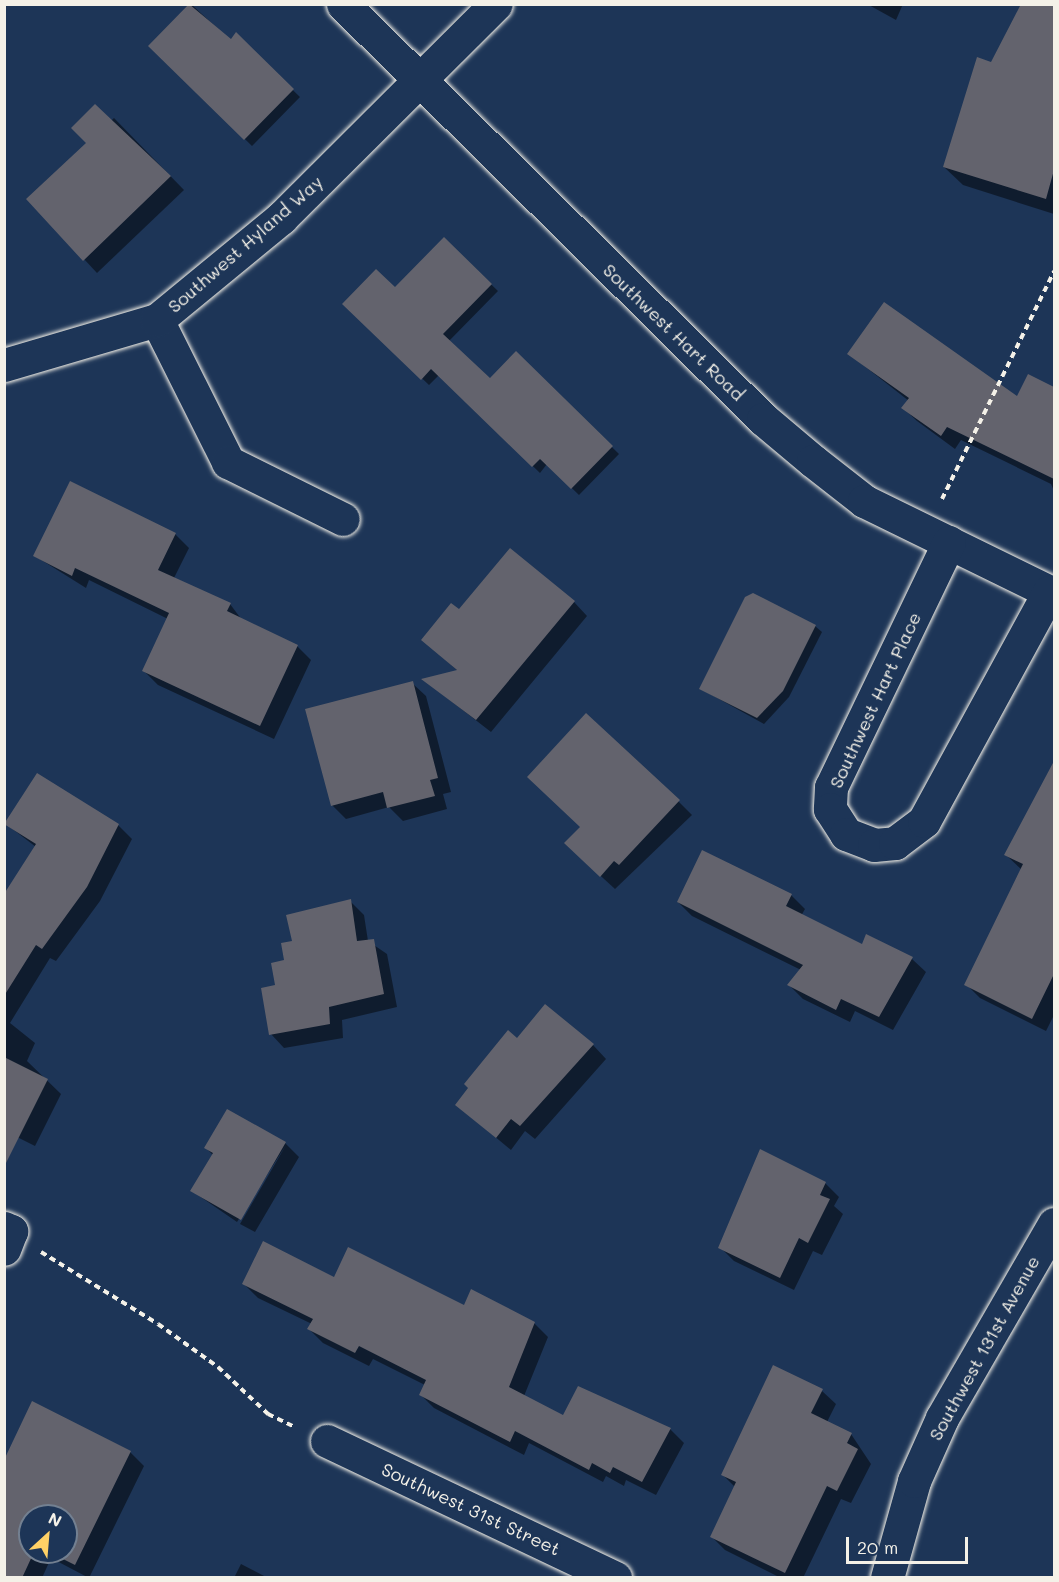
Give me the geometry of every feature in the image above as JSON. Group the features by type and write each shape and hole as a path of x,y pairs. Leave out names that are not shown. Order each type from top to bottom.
{"street":[{"name":"Southwest Hart Road","path":"343,4 763,419 864,501 1052,593"},
{"name":"Southwest Hyland Way","path":"4,365 157,320 282,218 496,4"},
{"path":"157,320 228,462 343,519"},
{"name":"Southwest Hart Place","path":"937,536 831,787 830,810 846,834 873,845 895,843 924,821 1052,593"},
{"name":"Southwest 131st Avenue","path":"887,1578 914,1481 942,1418 1054,1224"},
{"name":"Southwest 31st Street","path":"327,1441 615,1578"}],"path":[{"path":"937,536 1054,271"},
{"path":"7,1236 166,1330 218,1367 268,1414 327,1441"}],"building":[{"path":"189,4 231,39 236,32 294,89 244,140 148,46"},
{"path":"1021,4 1054,4 1054,170 1046,199 943,167 977,57 991,62"},
{"path":"95,104 171,176 83,261 26,199 86,143 71,128"},
{"path":"444,237 492,284 443,334 490,378 516,351 613,446 571,489 540,459 532,467 431,369 421,380 342,304 376,269 395,287"},
{"path":"884,302 1017,396 1028,374 1054,387 1054,479 947,427 941,436 901,408 909,398 847,354"},
{"path":"70,481 176,533 158,570 231,603 227,611 298,645 260,726 142,671 169,613 75,568 72,576 33,556"},
{"path":"510,548 575,601 476,720 421,679 457,670 421,640 451,603 459,609"},
{"path":"753,593 816,625 783,691 757,718 699,689 745,597"},
{"path":"413,681 438,778 430,780 435,796 387,808 383,792 331,806 305,709"},
{"path":"586,713 680,800 619,865 614,861 600,877 564,843 580,827 527,777"},
{"path":"1054,761 1054,974 1032,1019 964,985 1023,864 1004,855"},
{"path":"37,773 119,824 87,887 42,949 36,945 4,996 4,894 36,844 4,824"},
{"path":"702,850 792,894 786,906 862,944 866,934 913,957 879,1017 841,999 836,1010 787,985 803,965 677,902"},
{"path":"351,899 357,941 374,939 384,994 329,1007 330,1024 269,1035 261,988 275,985 271,963 284,960 281,943 292,941 286,915"},
{"path":"545,1004 594,1044 520,1126 511,1119 496,1138 455,1105 468,1088 464,1084 508,1030 517,1038"},
{"path":"4,1057 48,1079 4,1167"},
{"path":"227,1109 286,1142 241,1220 190,1191 213,1153 204,1148"},
{"path":"760,1149 826,1182 820,1195 830,1199 808,1243 799,1238 780,1278 718,1248"},
{"path":"263,1241 334,1277 348,1247 464,1305 471,1289 535,1322 509,1387 563,1415 578,1386 671,1428 642,1482 613,1467 610,1473 592,1463 589,1470 515,1431 510,1442 419,1395 426,1380 359,1346 355,1353 307,1329 313,1319 242,1284"},
{"path":"773,1365 823,1389 811,1413 852,1433 847,1443 858,1449 837,1491 827,1486 785,1573 710,1537 736,1482 721,1475"},
{"path":"32,1401 131,1451 78,1559 78,1504 18,1504 18,1564 28,1564 22,1578 4,1578 4,1460"}]}
